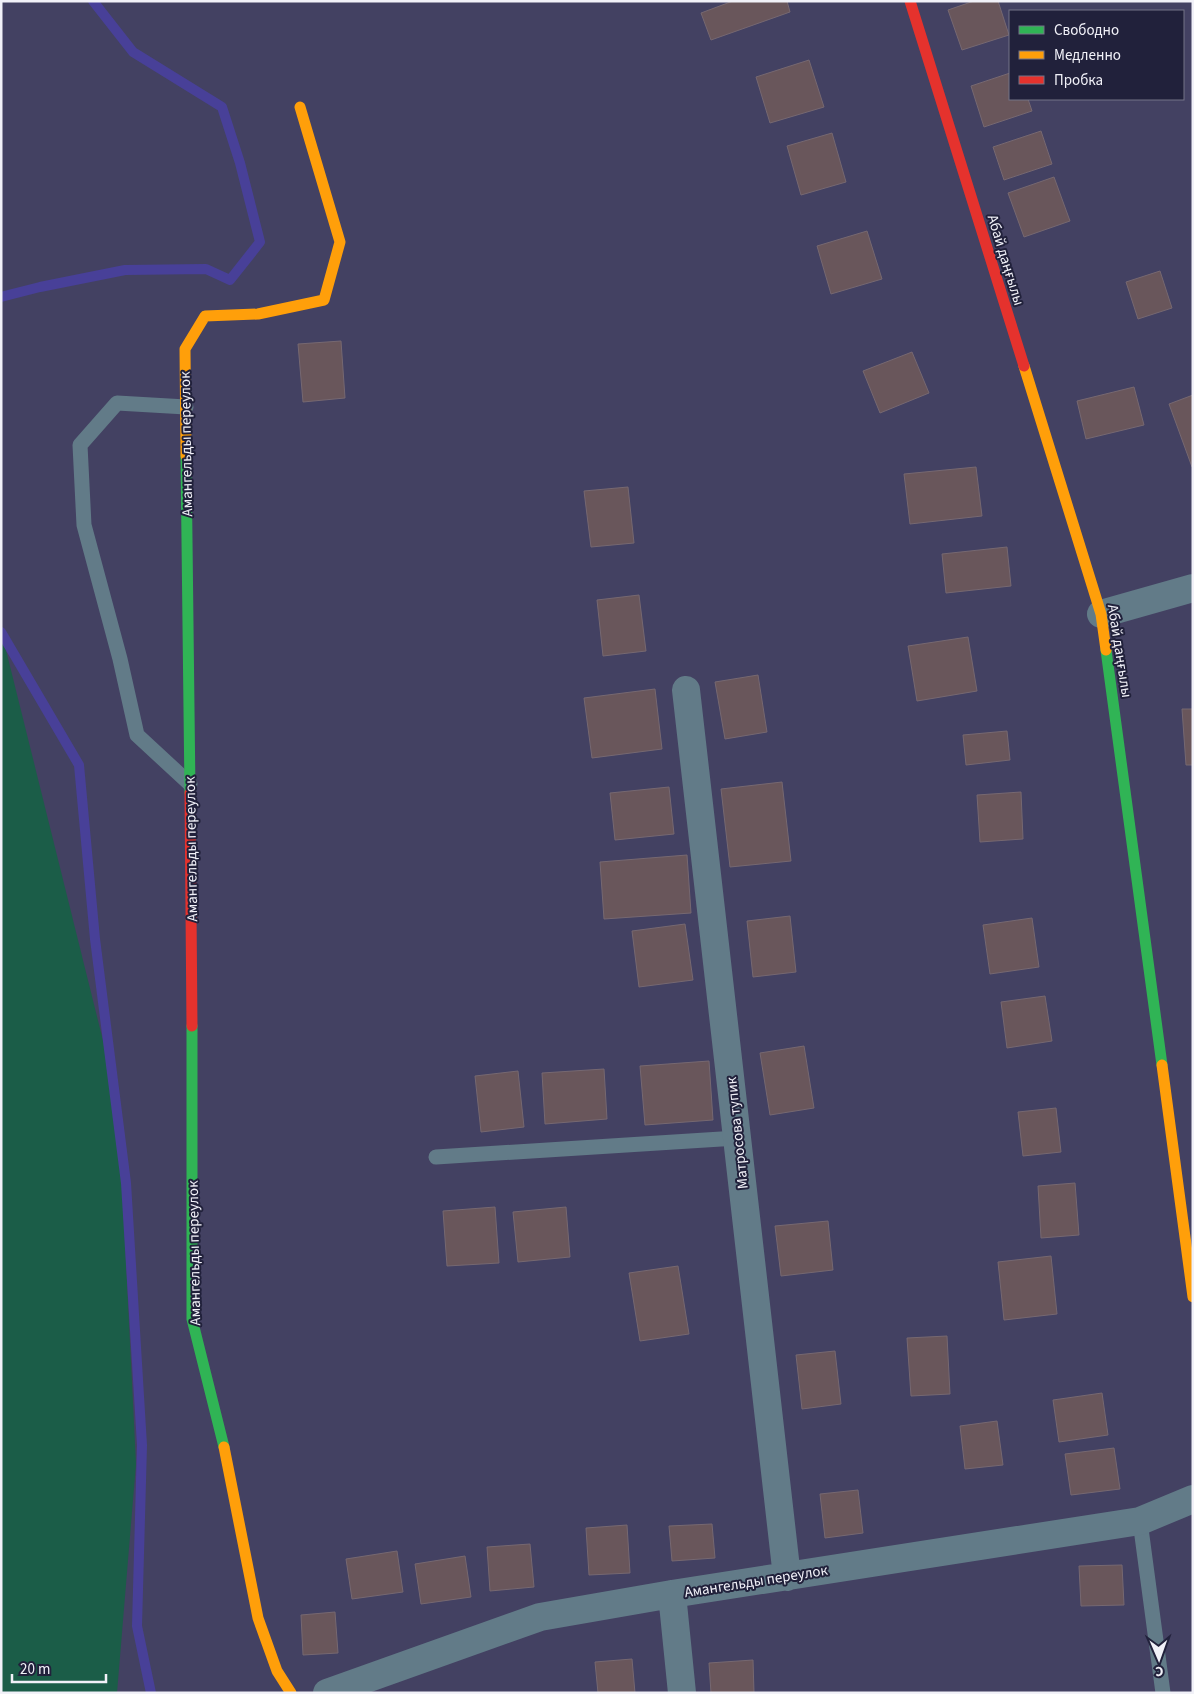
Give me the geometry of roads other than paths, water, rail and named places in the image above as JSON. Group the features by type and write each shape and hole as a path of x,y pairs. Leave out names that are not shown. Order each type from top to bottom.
{"street":[{"name":"Абай даңғылы","path":"910,1 1101,614 1193,1297"},
{"name":"Амангельды переулок","path":"291,1693 277,1671 258,1618 224,1447 192,1319 193,1106 185,349 205,316 258,314 324,300 340,242 300,108"},
{"path":"1101,614 1193,588"},
{"name":"Матросова тупик","path":"686,690 787,1577"},
{"name":"Амангельды переулок","path":"327,1693 540,1617 672,1594 1140,1521 1193,1500"},
{"path":"672,1594 682,1693"}],"lane":[{"path":"186,407 117,403 80,445 84,526 120,659 137,735 190,784"},
{"path":"436,1157 737,1138"},
{"path":"1140,1521 1163,1693"}],"waterway":[{"path":"1,297 125,270 206,269 230,280 260,242 240,163 222,107 133,52 93,1"},
{"path":"1,632 79,765 95,939 126,1183 142,1445 137,1626 151,1693"}]}
